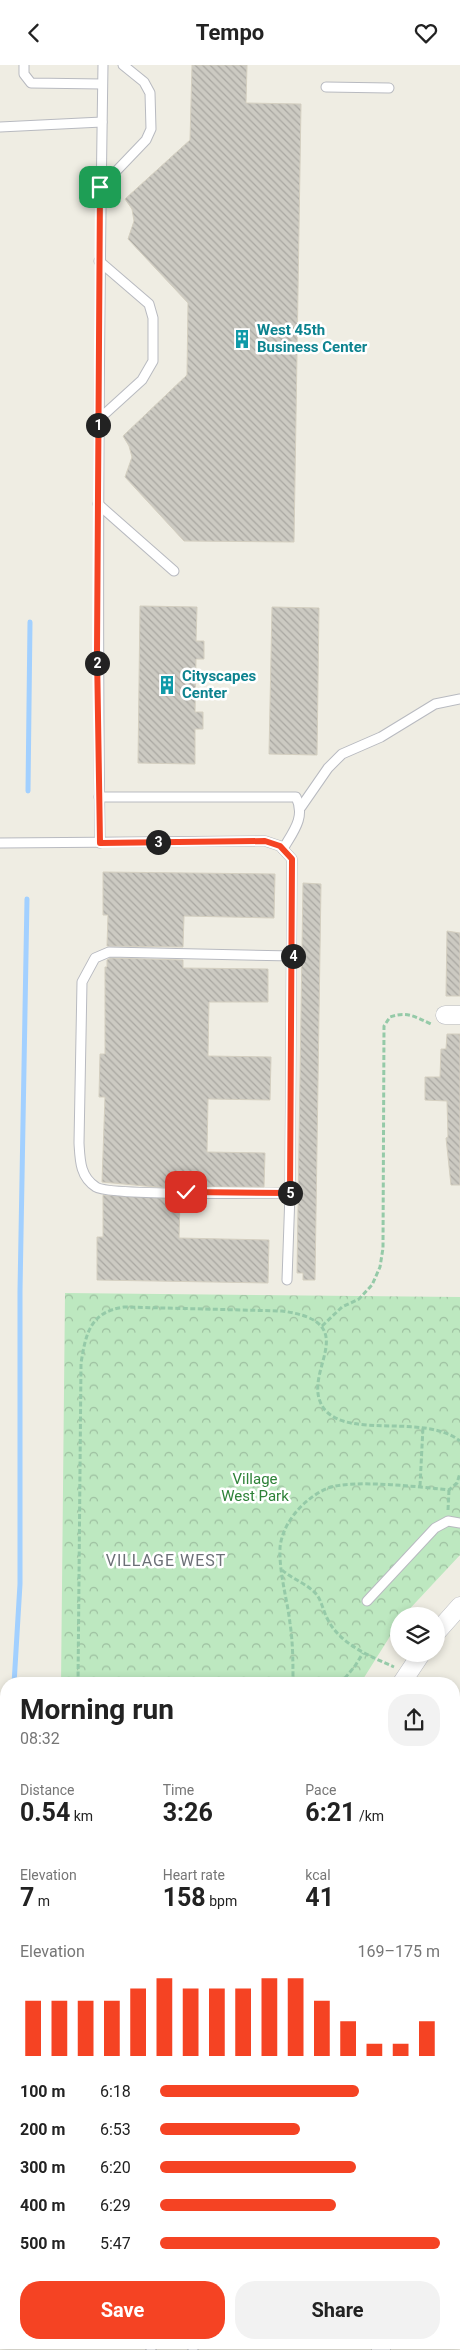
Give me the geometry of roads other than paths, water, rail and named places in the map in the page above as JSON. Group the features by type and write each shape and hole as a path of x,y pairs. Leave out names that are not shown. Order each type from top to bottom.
{"street":[{"path":"445,1623 460,1606"},
{"path":"404,1677 415,1662"}],"lane":[{"path":"24,65 24,74 31,83 102,84"},
{"path":"100,843 98,420 103,65"},
{"path":"100,187 146,140 151,129 150,93 144,82 123,65"},
{"path":"326,87 389,88"},
{"path":"0,127 102,122"},
{"path":"98,420 142,380 154,361 154,318 149,304 100,261"},
{"path":"98,503 174,571"},
{"path":"283,849 300,819 301,807 328,769 342,754 381,737 436,704 460,699"},
{"path":"99,797 296,797 301,807"},
{"path":"0,843 265,841 283,849 292,859 293,956 287,1280"},
{"path":"290,1193 98,1189 85,1179 79,1143 82,982 95,958 109,953 293,956"},
{"path":"367,1601 435,1528 448,1521 460,1523"}],"waterway":[{"path":"28,791 30,622"},
{"path":"14,1677 20,1584 20,1291 27,899"}],"place":[{"name":"West 45th Business Center","path":"242,339"},
{"name":"Cityscapes Center","path":"167,685"}],"district":[{"name":"VILLAGE WEST","path":"166,1560"}],"park label":[{"name":"Village West Park","path":"255,1488"}]}
